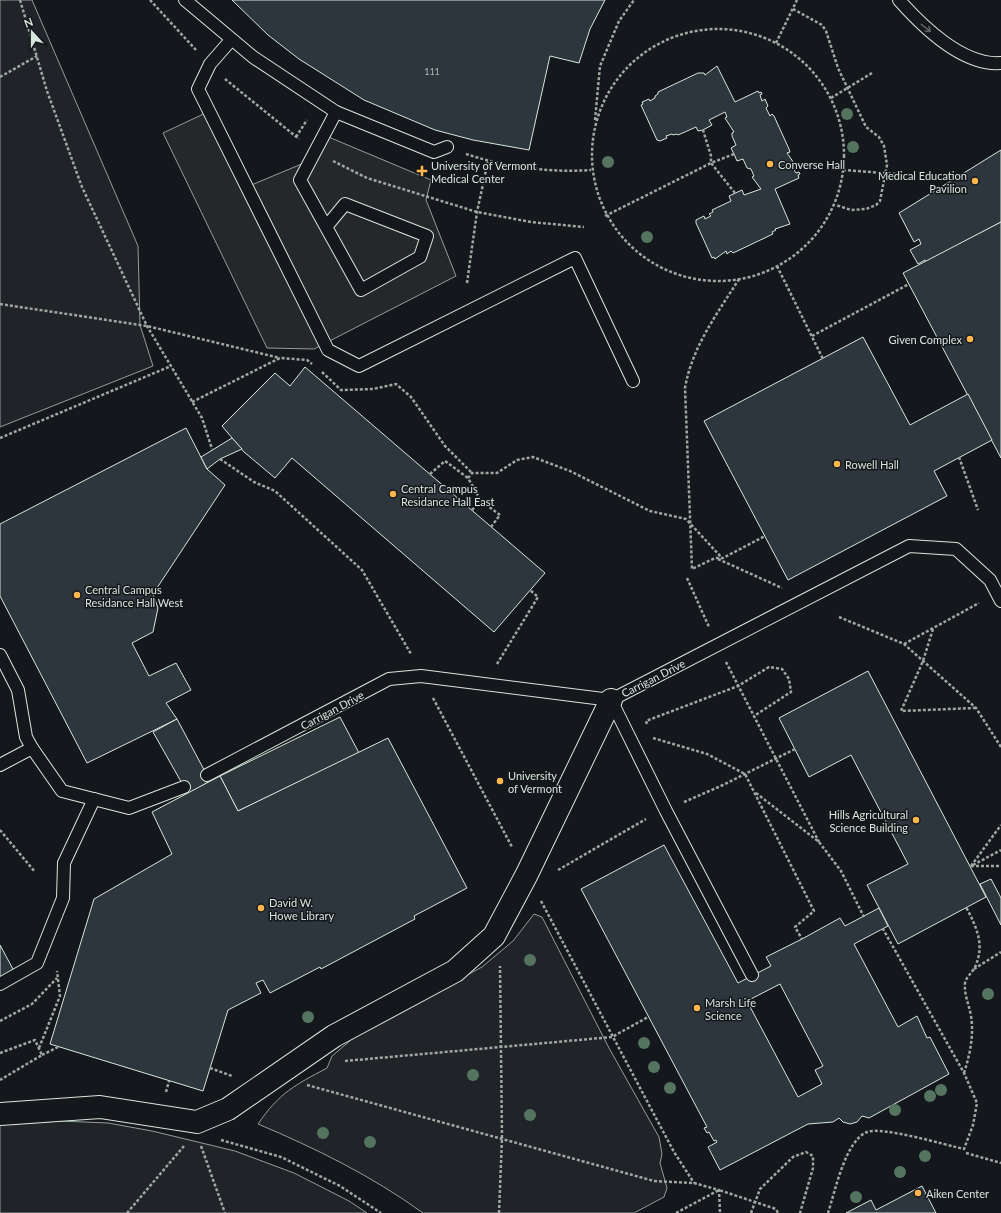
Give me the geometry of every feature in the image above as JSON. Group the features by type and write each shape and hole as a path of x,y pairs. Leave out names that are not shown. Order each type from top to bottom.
{"street":[{"path":"0,1114 100,1107 197,1122 228,1109 334,1036 455,971 494,936 529,878 611,700"}],"lane":[{"path":"185,0 253,57 336,112 434,152 447,147"},
{"path":"899,0 916,20 955,50 990,64 1001,63"},
{"path":"231,40 210,64 198,89 328,350 359,366 574,258 633,381"},
{"path":"326,227 345,204 427,236 420,257 361,290 326,227 300,180 336,112"},
{"name":"Carrigan Drive","path":"207,775 389,679 421,676 611,700 910,546 956,549 990,580 999,597"},
{"path":"0,655 18,690 26,737 62,791 129,808 184,787"},
{"path":"611,700 666,811 752,975"},
{"path":"0,765 32,748"},
{"path":"0,984 37,963 63,898 64,863 94,799"}],"path":[{"path":"20,0 37,56 82,187 147,326 202,418 212,449"},
{"path":"150,0 228,81 296,137 335,163 367,178 477,212 531,222 584,227"},
{"path":"595,122 610,88 620,76 635,59 666,39 703,29 740,30 776,42 799,58 819,78 830,98 842,128 844,154 843,170 836,205 816,234 797,254 777,266 757,275 740,280 700,280 662,269 630,247 605,216 596,193 591,170 591,146 595,122 600,66 619,21 634,0"},
{"path":"776,42 797,0"},
{"path":"793,9 822,25 826,31 838,68 866,127 879,137 884,146 886,174 882,195 876,205 866,209 851,210 836,205"},
{"path":"0,77 37,56"},
{"path":"830,98 872,73"},
{"path":"703,130 711,156 711,163 735,194"},
{"path":"447,147 488,161 566,172 591,170"},
{"path":"605,216 711,163 734,154"},
{"path":"467,283 477,212 488,161"},
{"path":"843,170 897,174"},
{"path":"777,266 823,358"},
{"path":"740,280 698,345 688,368 684,388 692,569 715,558 723,558 765,536"},
{"path":"812,336 909,284"},
{"path":"0,304 147,326 280,358 307,360 313,365"},
{"path":"192,402 280,358"},
{"path":"0,438 171,366"},
{"path":"319,370 341,390 373,389 396,384 411,397 445,446 472,473 497,473 517,460 534,457 570,471 650,511 690,521 723,558"},
{"path":"959,457 978,510"},
{"path":"220,460 254,482 275,491 362,570 411,654"},
{"path":"430,474 445,461 468,478 481,501 500,515 491,527"},
{"path":"468,478 472,473"},
{"path":"472,510 481,501"},
{"path":"715,558 786,590"},
{"path":"497,664 538,597 530,590"},
{"path":"904,644 933,628 999,597"},
{"path":"839,617 904,644 976,708 1001,747"},
{"path":"933,628 923,661 901,710 976,708"},
{"path":"649,727 646,721 738,686 769,667 782,669 789,679 791,692 754,716"},
{"path":"431,694 612,1037 674,1152 694,1183"},
{"path":"743,696 819,842 841,871 864,916"},
{"path":"651,733 654,738 707,754 746,774 814,911 795,927 802,938"},
{"path":"680,804 746,774 795,749"},
{"path":"754,792 819,842"},
{"path":"529,878 545,878 646,819"},
{"path":"970,866 1001,825"},
{"path":"0,830 35,872"},
{"path":"970,866 1001,850"},
{"path":"970,866 1001,866"},
{"path":"964,1073 973,1033 971,1015 966,996 966,981 974,969 980,955 980,940 976,925 966,907"},
{"path":"828,1213 845,1161 855,1141 867,1131 884,1131 964,1149 973,1125 977,1103 964,1073 883,929"},
{"path":"494,936 499,953 502,1138 500,1213"},
{"path":"974,969 1001,952"},
{"path":"38,1048 60,996 57,970"},
{"path":"0,1021 32,1004 57,977"},
{"path":"338,1061 612,1037 648,1017"},
{"path":"0,1053 34,1040 42,1055"},
{"path":"0,1080 58,1047"},
{"path":"277,1076 654,1181 694,1183 754,1202 776,1210 778,1213"},
{"path":"215,1138 281,1157 340,1186 381,1213"},
{"path":"199,1140 225,1213"},
{"path":"127,1213 186,1144"},
{"path":"751,1213 760,1189 793,1157 806,1152 813,1156 813,1168 800,1213"},
{"path":"966,1153 1001,1162"},
{"path":"676,1213 719,1190"},
{"path":"719,1190 720,1213"}],"shaded area":[{"path":"0,0 32,0 138,246 140,325 153,366 0,427"},
{"path":"212,110 249,186 304,163 319,133 431,180 426,200 456,276 314,349 267,348 163,133"},
{"path":"534,914 542,917 609,1048 659,1137 662,1154 660,1163 667,1188 664,1197 634,1213 423,1213 384,1187 343,1164 258,1124 281,1097 297,1085 327,1068 332,1056 358,1034 482,967 513,941"},
{"path":"61,1121 108,1123 152,1131 235,1151 294,1173 349,1201 367,1213 0,1213 0,1125"}],"building":[{"name":"University of Vermont Medical Center","path":"232,0 605,0 590,29 579,63 550,56 529,150 473,140 435,130 364,100 299,59 268,35"},
{"name":"Converse Hall","path":"717,66 735,102 758,91 759,93 761,92 762,94 760,95 762,101 765,99 768,106 766,108 770,116 772,114 774,116 789,149 790,152 787,153 796,166 793,168 796,173 799,172 800,174 798,175 799,178 775,189 790,224 775,229 776,230 772,232 773,234 733,253 731,251 727,254 726,251 715,259 714,257 712,258 696,220 704,216 705,219 711,216 709,214 713,212 712,210 731,201 729,196 742,190 744,195 761,189 752,177 754,176 751,169 747,168 743,159 737,161 731,148 736,145 732,136 732,133 734,132 725,118 727,117 725,112 709,120 712,125 703,130 698,131 696,127 678,135 672,134 666,136 667,138 660,141 657,140 641,105 643,104 642,102 649,99 650,101 655,98 658,92 698,73 704,73 705,75"},
{"name":"Medical Education Pavilion","path":"1001,150 1001,222 926,262 925,260 918,264 910,250 921,244 919,239 914,242 899,213"},
{"name":"Given Complex","path":"1001,222 1001,458 903,273"},
{"name":"Rowell Hall","path":"863,337 910,425 968,394 992,440 934,471 947,496 788,580 704,421"},
{"name":"Central Campus Residance Hall East","path":"305,367 545,573 494,632 292,458 275,478 244,452 222,426 275,373 290,386"},
{"name":"Central Campus Residance Hall West","path":"186,428 207,469 225,485 153,594 158,608 153,632 132,643 149,676 176,663 191,690 166,703 177,719 87,763 0,596 0,524"},
{"path":"232,438 242,449 220,459 207,469 201,457"},
{"name":"Hills Agricultural Science Building","path":"868,671 986,897 898,944 867,885 908,864 851,755 809,777 779,718"},
{"path":"340,717 359,753 238,811 220,776"},
{"path":"177,719 210,781 188,794 153,732"},
{"name":"David W. Howe Library","path":"388,738 467,888 414,916 415,919 321,969 320,967 270,993 263,980 256,983 261,993 228,1010 203,1091 50,1044 94,899 172,854 152,812 220,776 238,811"},
{"name":"Marsh Life Science","path":"664,845 738,983 771,966 766,957 840,918 845,926 879,908 888,926 854,944 898,1027 917,1016 927,1038 930,1037 949,1074 869,1118 862,1116 857,1122 850,1124 843,1122 839,1118 833,1122 808,1124 720,1170 708,1147 717,1142 716,1140 714,1141 709,1132 707,1133 704,1128 707,1127 581,889","holes":["780,984 823,1066 815,1070 822,1084 798,1097 747,1001"]},
{"path":"991,879 1001,898 1001,925 980,884"},
{"path":"0,945 14,971 0,978"},
{"name":"Aiken Center","path":"922,1186 936,1213 846,1213 871,1200 876,1210"}],"place":[{"name":"Converse Hall","path":"770,164"},
{"name":"University of Vermont Medical Center","path":"422,171"},
{"name":"Medical Education Pavilion","path":"975,181"},
{"name":"Given Complex","path":"970,339"},
{"name":"Rowell Hall","path":"837,464"},
{"name":"Central Campus Residance Hall East","path":"393,494"},
{"name":"Central Campus Residance Hall West","path":"77,595"},
{"name":"University of Vermont","path":"500,781"},
{"name":"Hills Agricultural Science Building","path":"916,820"},
{"name":"David W. Howe Library","path":"261,908"},
{"name":"Marsh Life Science","path":"697,1008"},
{"name":"Aiken Center","path":"918,1193"}]}
